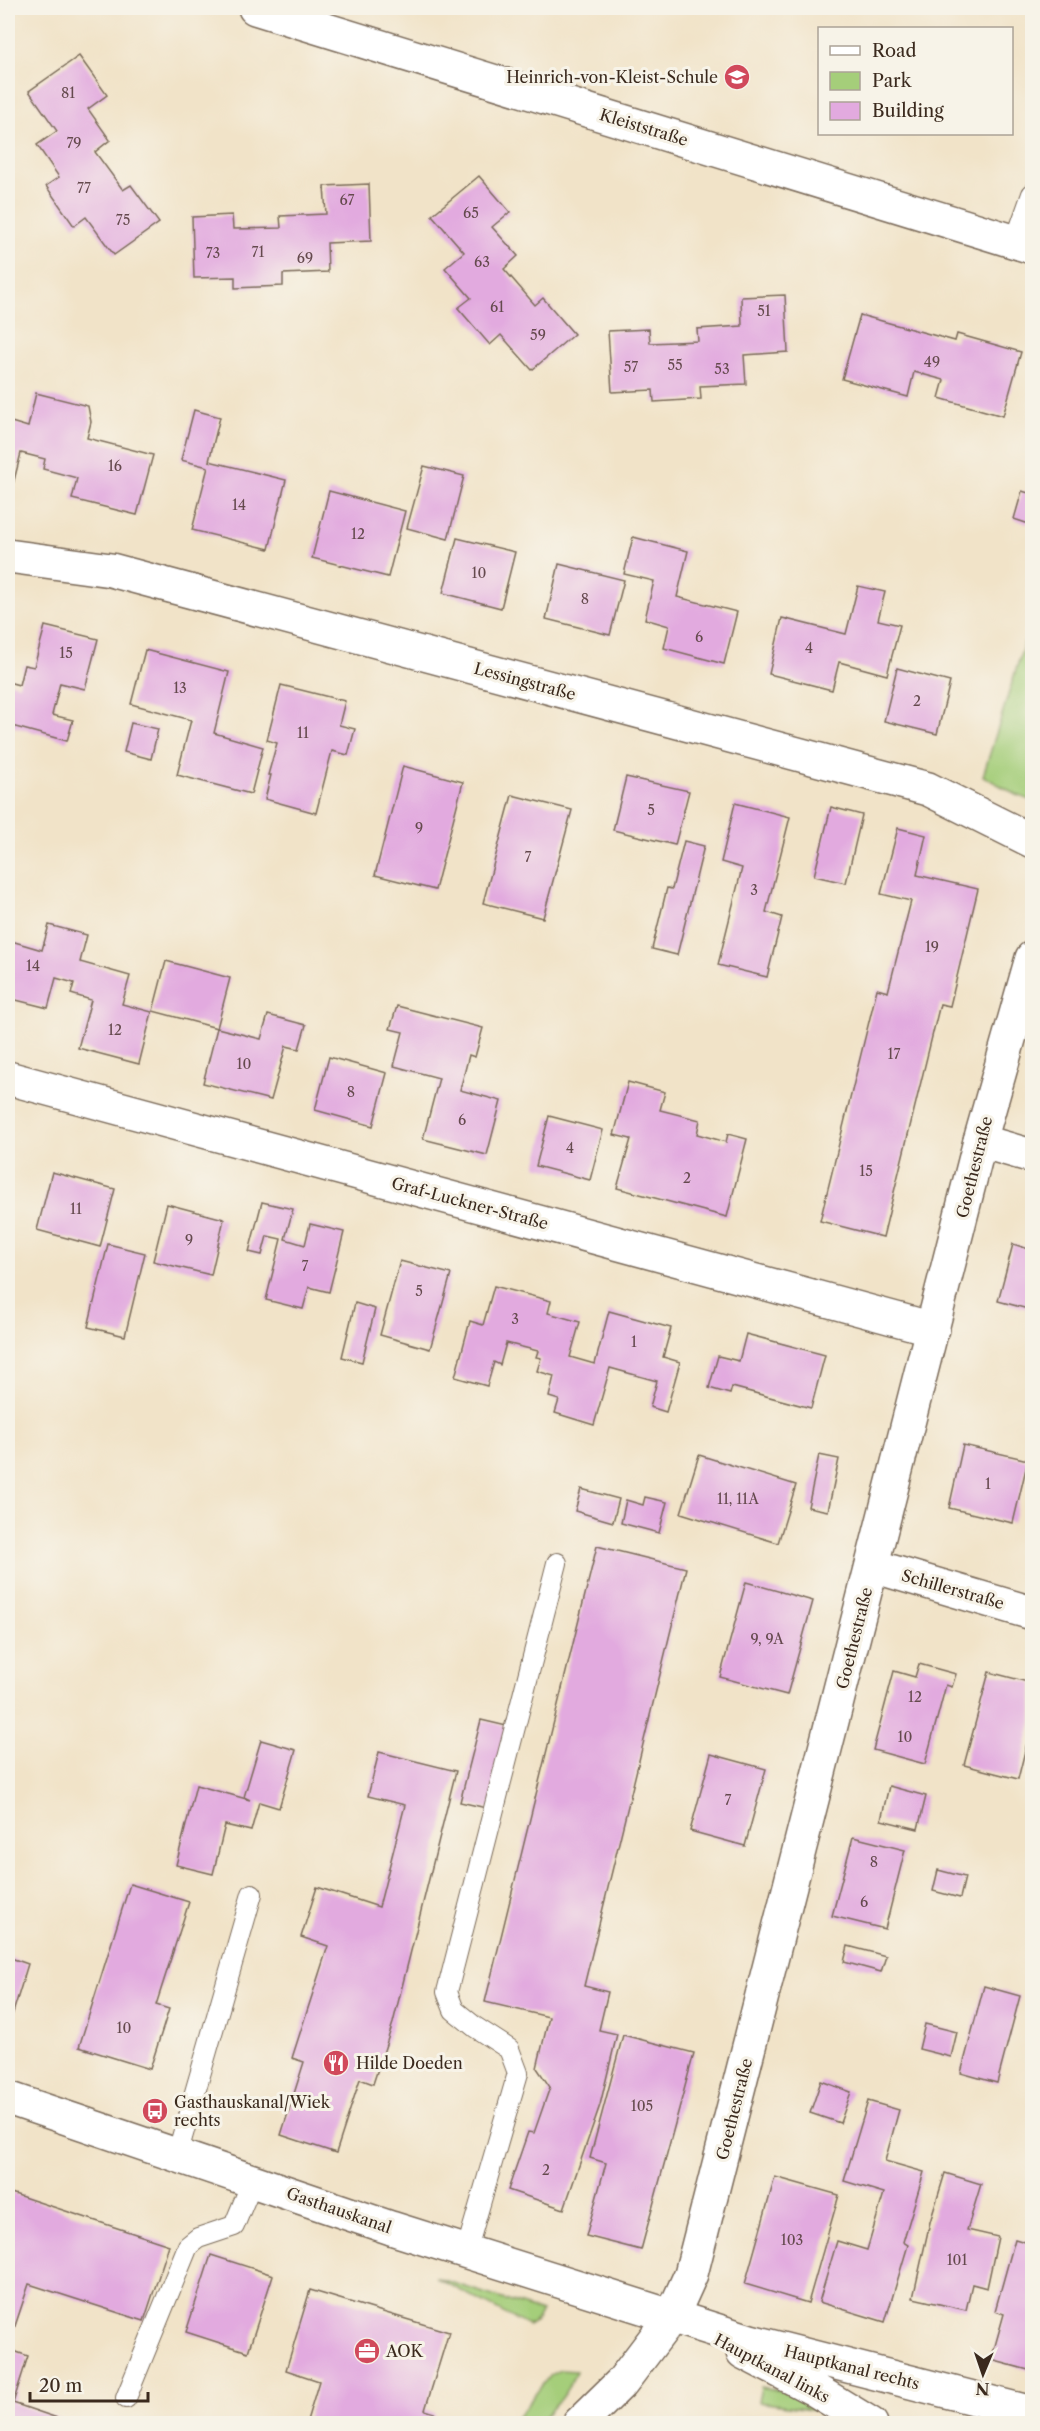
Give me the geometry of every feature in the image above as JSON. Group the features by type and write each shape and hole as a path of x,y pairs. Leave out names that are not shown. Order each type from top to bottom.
{"street":[{"name":"Kleiststraße","path":"255,8 1024,245"},
{"name":"Lessingstraße","path":"8,556 111,570 928,789 1032,841"},
{"name":"Goethestraße","path":"579,2424 622,2382 672,2316 691,2274 980,1141 1032,958"},
{"name":"Graf-Luckner-Straße","path":"8,1078 933,1329"},
{"path":"980,1141 1032,1156"},
{"name":"Schillerstraße","path":"873,1566 1032,1613"},
{"name":"Gasthauskanal","path":"8,2098 466,2252 672,2316"},
{"name":"Hauptkanal rechts","path":"672,2316 750,2341 1018,2415"},
{"name":"Hauptkanal links","path":"672,2316 812,2388 871,2424"}],"lane":[{"path":"1024,245 1032,194"},
{"path":"466,2252 518,2073 509,2049 454,2010 447,1992 557,1563"},
{"path":"177,2155 252,1894"},
{"path":"126,2398 188,2246 198,2238 234,2226 254,2180"}],"green space":[{"path":"1028,631 1032,632 1032,801 983,776"},
{"path":"435,2277 542,2312 536,2321 528,2326"},
{"path":"560,2370 576,2371 565,2393 555,2406 538,2423 513,2423 550,2375"},
{"path":"761,2387 813,2401 819,2410 758,2402"}],"building":[{"path":"79,56 107,95 88,109 110,140 95,152 123,190 131,185 159,223 114,255 86,217 74,226 46,186 59,177 37,145 57,131 29,91"},
{"path":"479,176 510,212 492,227 518,256 504,269 535,305 543,298 574,334 532,370 501,335 490,345 458,308 471,298 445,268 464,252 432,215"},
{"path":"369,184 371,241 327,243 328,272 283,274 283,286 235,288 235,277 194,278 192,217 232,215 233,229 281,228 280,216 326,214 324,186"},
{"path":"785,295 788,352 744,355 746,384 700,386 701,399 654,402 653,390 612,392 608,331 649,329 650,343 698,341 697,329 742,326 741,297"},
{"path":"860,315 955,341 957,334 1021,352 1003,416 939,398 944,380 914,372 908,397 842,379"},
{"path":"36,393 88,406 91,422 87,438 153,455 137,515 72,499 77,478 43,469 45,459 21,453 8,504 8,421 28,427"},
{"path":"194,410 220,417 209,461 286,480 269,549 192,530 208,467 181,460"},
{"path":"424,466 464,476 448,539 407,528"},
{"path":"329,491 405,511 388,577 312,558"},
{"path":"1022,491 1032,494 1032,516 1029,524 1014,519"},
{"path":"633,537 688,551 677,597 737,612 724,664 664,648 669,626 645,619 654,581 624,574"},
{"path":"457,538 515,552 501,608 443,593"},
{"path":"559,564 624,580 610,635 546,619"},
{"path":"858,586 885,592 878,620 900,625 887,675 839,662 832,690 769,674 782,618 846,634"},
{"path":"45,626 98,639 85,689 60,683 52,715 73,720 67,741 8,725 8,682 19,685 24,665 34,667"},
{"path":"145,650 229,672 214,733 263,747 251,794 177,775 191,720 131,704"},
{"path":"897,668 950,682 937,734 884,721"},
{"path":"281,685 345,701 339,725 355,729 348,755 332,751 316,813 265,799 271,775 268,775 277,743 267,740"},
{"path":"131,723 158,729 151,759 124,752"},
{"path":"403,766 463,782 435,890 375,875"},
{"path":"626,777 689,791 675,845 613,830"},
{"path":"512,795 572,810 543,918 483,903"},
{"path":"735,803 790,817 766,912 782,917 767,977 718,965 742,868 721,862"},
{"path":"831,807 862,815 846,883 814,876"},
{"path":"898,828 926,835 917,875 978,889 950,1006 940,1004 883,1237 820,1221 877,989 888,992 911,901 881,894"},
{"path":"684,841 704,846 677,955 652,949 667,888 672,889"},
{"path":"49,925 87,935 80,962 130,976 122,1004 152,1012 139,1064 78,1048 91,1000 71,994 74,983 56,978 48,1008 8,998 8,940 42,950"},
{"path":"166,961 230,978 217,1028 153,1011"},
{"path":"397,1006 483,1028 475,1057 469,1055 460,1090 501,1101 487,1155 423,1139 439,1078 394,1066 403,1032 390,1029"},
{"path":"268,1015 306,1025 299,1049 286,1046 271,1100 203,1083 217,1028 261,1039"},
{"path":"329,1057 387,1073 373,1126 315,1110"},
{"path":"628,1082 665,1092 660,1110 700,1120 697,1134 726,1142 728,1134 747,1139 727,1217 617,1188 631,1139 614,1135"},
{"path":"549,1116 603,1130 590,1180 536,1166"},
{"path":"52,1172 115,1189 100,1247 37,1230"},
{"path":"262,1202 293,1209 285,1239 305,1245 310,1224 344,1232 329,1292 309,1287 303,1309 266,1300 281,1239 267,1236 262,1255 249,1252"},
{"path":"167,1204 224,1219 211,1275 153,1261"},
{"path":"108,1244 145,1253 125,1336 88,1327"},
{"path":"1013,1244 1032,1250 1032,1310 998,1301"},
{"path":"400,1261 451,1274 430,1349 380,1335"},
{"path":"494,1286 551,1301 548,1313 580,1322 570,1357 595,1364 609,1311 671,1328 663,1357 680,1362 666,1412 650,1407 657,1381 610,1368 594,1425 555,1413 559,1400 549,1397 554,1376 537,1371 541,1358 536,1357 538,1351 506,1343 500,1365 494,1362 487,1386 455,1377 470,1321 483,1325"},
{"path":"355,1303 375,1309 362,1362 342,1357"},
{"path":"746,1334 825,1355 811,1408 732,1387 730,1394 709,1388 718,1356 739,1361"},
{"path":"963,1445 1028,1460 1013,1523 949,1508"},
{"path":"699,1455 796,1485 778,1543 681,1513"},
{"path":"819,1455 839,1459 828,1511 808,1507"},
{"path":"581,1489 619,1499 613,1522 575,1511"},
{"path":"645,1497 667,1502 659,1533 621,1523 626,1500 643,1505"},
{"path":"597,1546 686,1568 584,1986 608,1992 599,2030 617,2034 600,2105 564,2209 508,2190 528,2132 534,2133 550,2087 537,2068 549,2017 485,2002"},
{"path":"746,1582 813,1601 787,1695 720,1677"},
{"path":"919,1664 956,1674 952,1687 946,1685 925,1764 873,1750 894,1671 915,1677"},
{"path":"989,1672 1032,1683 1032,1723 1018,1779 964,1765"},
{"path":"481,1720 511,1727 491,1809 460,1802"},
{"path":"261,1740 296,1750 279,1808 259,1802 251,1831 225,1825 213,1874 176,1865 196,1785 250,1800 244,1797"},
{"path":"379,1752 456,1771 393,2023 373,2084 360,2079 336,2153 281,2135 304,2062 292,2058 328,1946 301,1937 317,1887 379,1907 405,1805 368,1796"},
{"path":"711,1754 766,1769 745,1846 690,1831"},
{"path":"889,1786 926,1796 918,1829 881,1820"},
{"path":"853,1837 905,1850 885,1929 832,1916"},
{"path":"938,1870 965,1877 960,1898 933,1891"},
{"path":"130,1884 189,1902 156,2005 169,2009 150,2069 79,2047"},
{"path":"848,1946 886,1956 881,1972 844,1962"},
{"path":"8,1957 28,1964 8,2029"},
{"path":"984,1986 1020,1996 997,2083 961,2073"},
{"path":"925,2024 957,2032 951,2057 919,2049"},
{"path":"623,2035 694,2053 641,2250 586,2236 606,2163 590,2158"},
{"path":"821,2081 851,2092 840,2123 810,2113"},
{"path":"868,2101 899,2110 885,2161 924,2172 903,2242 908,2245 885,2322 819,2302 837,2241 867,2250 884,2193 844,2181"},
{"path":"945,2173 981,2184 967,2230 998,2237 987,2288 972,2284 966,2310 913,2298 930,2222"},
{"path":"775,2177 839,2195 808,2303 745,2284"},
{"path":"8,2192 169,2245 144,2321 29,2284 8,2347"},
{"path":"1015,2239 1032,2244 1032,2371 991,2360 1004,2314 995,2311"},
{"path":"211,2255 273,2275 248,2352 186,2332"},
{"name":"AOK","path":"310,2290 449,2332 425,2410 435,2413 432,2424 306,2424 319,2381 286,2370"},
{"path":"8,2349 28,2356 13,2403 75,2424 8,2424"}],"place":[{"name":"Heinrich-von-Kleist-Schule","path":"737,77"},
{"name":"Hilde Doeden","path":"336,2063"},
{"name":"Gasthauskanal/Wiek rechts","path":"155,2111"},
{"name":"AOK","path":"367,2351"}]}
